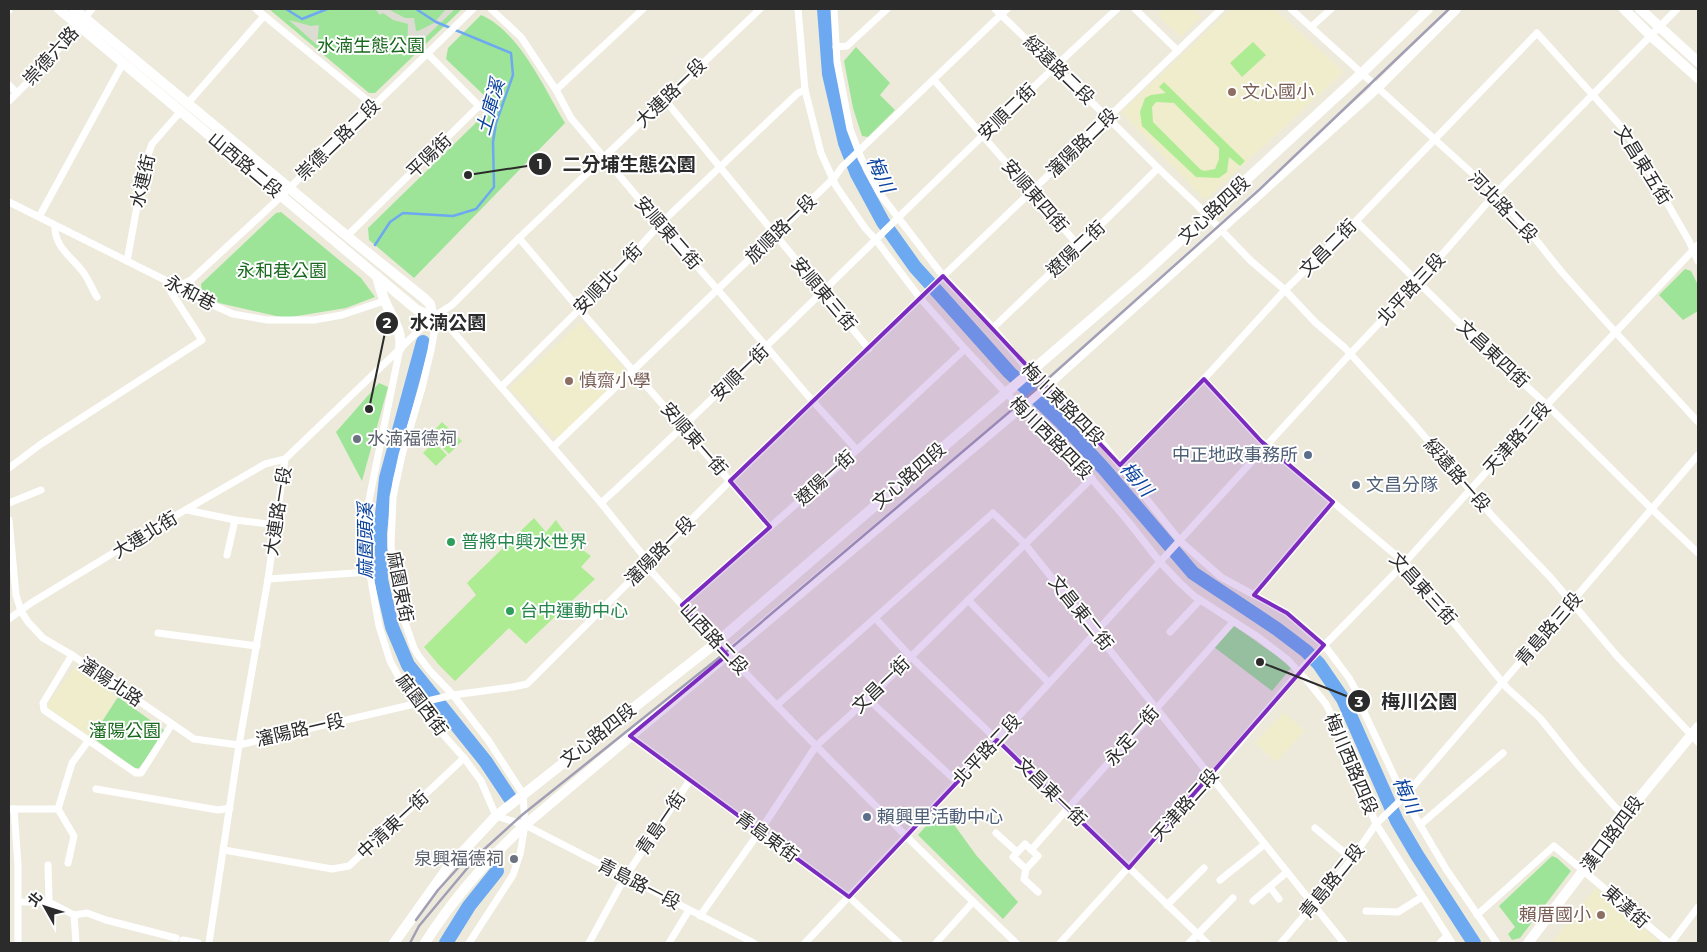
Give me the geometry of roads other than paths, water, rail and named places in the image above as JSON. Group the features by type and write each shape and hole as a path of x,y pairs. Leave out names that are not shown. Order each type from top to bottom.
{"main road":[{"name":"山西路二段","path":"59,9 82,22 184,107 281,196 417,310 433,317"},
{"name":"山西路二段","path":"74,9 82,22 123,63 289,187 346,236 425,299 430,304 433,317"},
{"name":"文心路四段","path":"394,943 446,870 496,816 716,643 1145,273 1362,73 1428,9"},
{"name":"文心路四段","path":"425,943 478,871 525,825 1045,388 1378,87 1456,9"},
{"path":"1624,9 1698,78"},
{"path":"1640,9 1698,62"},
{"path":"376,275 384,301 397,327 401,344 400,348"},
{"name":"漢口路四段","path":"1528,943 1625,815 1696,735"}],"street":[{"name":"崇德六路","path":"9,101 42,68 92,9"},
{"path":"256,9 373,105"},
{"name":"安順東二街","path":"491,9 521,37 572,118 660,224 856,450"},
{"path":"556,90 643,9"},
{"name":"大連路一段","path":"209,943 268,579 285,459 433,317 452,306 519,238 760,9"},
{"name":"梅川西路四段","path":"798,9 805,90 822,152 836,186 865,228 920,298 965,349 1005,392 1092,478 1160,562 1179,582 1200,600 1266,643 1300,672 1326,704 1376,824 1452,943"},
{"name":"梅川東路四段","path":"834,9 836,47 842,95 850,130 856,154 880,194 943,276 993,328 1045,388 1095,434 1178,544 1220,577 1287,613 1324,645 1349,678 1358,694 1364,712 1404,797 1446,869 1497,943"},
{"path":"836,47 847,46 887,9"},
{"name":"綏遠路二段","path":"995,9 1208,216"},
{"name":"旅順路一段","path":"553,447 718,290 834,178 842,167 1007,9"},
{"name":"安順二街","path":"876,240 1055,66 1117,9"},
{"path":"1135,9 1178,51"},
{"name":"瀋陽路二段","path":"920,298 1221,9"},
{"name":"河北路二段","path":"1291,9 1495,194 1615,332 1698,422"},
{"path":"1311,27 1331,9"},
{"name":"北平路三段","path":"1168,555 1350,354 1418,282 1495,194 1677,9"},
{"name":"崇德二路二段","path":"176,287 191,280 281,196 472,10"},
{"name":"水連街","path":"127,261 145,163 152,144 264,16"},
{"name":"文昌東五街","path":"1537,32 1627,133 1696,248 1698,261"},
{"name":"文昌二街","path":"1120,465 1204,379 1285,290 1356,221 1537,32"},
{"name":"平陽街","path":"346,236 479,106 427,53"},
{"path":"39,217 123,63"},
{"name":"安順東四街","path":"934,80 1078,245"},
{"path":"9,85 17,93"},
{"name":"安順北一街","path":"501,387 615,274 660,224 798,93 805,90"},
{"name":"安順東三街","path":"665,100 869,349"},
{"name":"遼陽二街","path":"993,328 1078,245 1100,227 1158,168"},
{"name":"永和巷","path":"9,202 214,307 233,314 268,320 314,320 342,315 384,301"},
{"name":"綏遠路一段","path":"1208,216 1251,261 1285,290 1315,322 1350,354 1572,602 1617,656 1696,735"},
{"name":"文昌東四街","path":"1356,221 1488,351 1547,405 1698,552"},
{"path":"55,226 55,233 61,249 83,272 97,297"},
{"name":"安順東一街","path":"519,238 770,527"},
{"name":"安順一街","path":"601,503 684,428 876,240"},
{"name":"天津路三段","path":"1307,664 1405,563 1547,405 1696,248"},
{"path":"9,468 41,444 202,340 171,292 176,287"},
{"name":"瀋陽路一段","path":"240,745 453,695 527,684 730,481 920,298"},
{"name":"山西路二段","path":"433,317 444,321 601,503 642,554 646,565 727,655 816,746 1016,943"},
{"name":"麻園東街","path":"433,317 435,328 431,350 402,456 393,497 391,546 402,614 414,648 430,671 453,695 488,740 523,794 525,825 520,854 513,875 469,943"},
{"name":"麻園西街","path":"400,348 368,505 366,552 379,626 390,661 416,704 481,780 496,816"},
{"name":"遼陽一街","path":"682,605 856,450 965,349"},
{"name":"文昌東三街","path":"1204,379 1267,446 1405,563 1507,688 1540,718 1615,807 1625,815"},
{"name":"青島路三段","path":"1383,818 1404,797 1698,455"},
{"name":"大連北街","path":"9,620 160,524 265,464 285,459"},
{"name":"文昌一街","path":"700,916 760,831 816,746 868,699 1092,478"},
{"path":"9,503 41,490"},
{"path":"1254,595 1334,502"},
{"path":"187,510 235,520 276,525"},
{"name":"文昌東二街","path":"777,705 993,512 1024,543 1344,943"},
{"path":"9,520 16,595 21,611"},
{"path":"227,555 235,520"},
{"name":"北平路二段","path":"805,943 997,740 1168,555"},
{"path":"268,579 368,572"},
{"path":"968,600 1049,683"},
{"path":"1170,632 1200,600"},
{"name":"瀋陽北路","path":"21,611 28,622 43,638 72,655 194,739 240,745"},
{"name":"文昌東一街","path":"875,618 910,656 1207,943"},
{"name":"永定一街","path":"1026,869 1038,856 1031,850 1233,622"},
{"path":"158,633 257,646"},
{"path":"72,655 43,703 44,710 136,773 141,773 172,724"},
{"name":"天津路二段","path":"1060,943 1211,776 1307,664"},
{"path":"868,699 957,782"},
{"name":"青島東街","path":"630,736 849,897 899,943"},
{"path":"68,862 74,836 58,808 72,763 89,740"},
{"path":"1420,824 1503,753"},
{"name":"中清東一街","path":"224,850 332,869 349,866 464,758"},
{"name":"青島一街","path":"589,943 625,877 690,780"},
{"path":"96,789 218,810 230,808"},
{"path":"18,943 19,902 11,809 58,808"},
{"path":"496,816 525,825"},
{"name":"青島路二段","path":"1280,943 1352,859 1376,824 1383,818"},
{"name":"青島路一段","path":"525,825 754,943"},
{"path":"1315,828 1352,859"},
{"path":"996,833 1018,852"},
{"path":"1031,850 1025,844 1013,857 1026,869 1024,879 1038,892"},
{"path":"1220,880 1266,844"},
{"name":"東漢街","path":"1477,915 1554,846 1670,943"},
{"path":"48,865 50,902"},
{"path":"1167,905 1204,868"},
{"path":"1253,902 1288,872"},
{"path":"9,884 18,885"},
{"path":"1270,887 1279,900"},
{"path":"1366,911 1398,912 1422,897"},
{"path":"1189,943 1233,898"},
{"path":"19,902 50,902 74,915 87,913 106,920 198,943"},
{"path":"936,943 973,902"},
{"path":"1670,943 1698,907"},
{"path":"669,943 689,910"},
{"path":"74,915 76,943"},
{"path":"1440,943 1447,936"}],"waterway":[{"name":"土庫溪","path":"286,9 302,19 327,9"},
{"name":"土庫溪","path":"375,245 390,222 403,213 453,216 476,209 494,187 493,142 496,123 513,75 511,53 436,22 416,9"},
{"name":"梅川","path":"824,9 829,74 845,143 857,174 883,222 915,267 1009,372 1062,423 1105,470 1193,573 1277,629 1306,651 1319,664 1343,699 1397,821 1474,943"},
{"name":"麻園頭溪","path":"423,342 386,478 380,533 381,579 392,627 408,665 486,762 510,798"},
{"name":"麻園頭溪","path":"446,943 469,906 497,871"}],"railway":[{"path":"410,943 419,926 480,853 522,815 731,648 1033,392 1260,189 1449,9"},
{"path":"416,920 438,890 467,858"}],"place":[{"name":"文心國小","path":"1232,92"},
{"name":"二分埔生態公園","path":"468,175"},
{"name":"慎齋小學","path":"569,381"},
{"name":"水湳公園","path":"369,409"},
{"name":"水湳福德祠","path":"357,439"},
{"name":"中正地政事務所","path":"1308,455"},
{"name":"文昌分隊","path":"1356,485"},
{"name":"普將中興水世界","path":"451,542"},
{"name":"台中運動中心","path":"510,611"},
{"name":"梅川公園","path":"1260,662"},
{"name":"賴興里活動中心","path":"867,817"},
{"name":"泉興福德祠","path":"514,859"},
{"name":"賴厝國小","path":"1601,915"}],"park label":[{"name":"水湳生態公園","path":"371,46"},
{"name":"永和巷公園","path":"282,271"},
{"name":"瀋陽公園","path":"125,731"}]}
